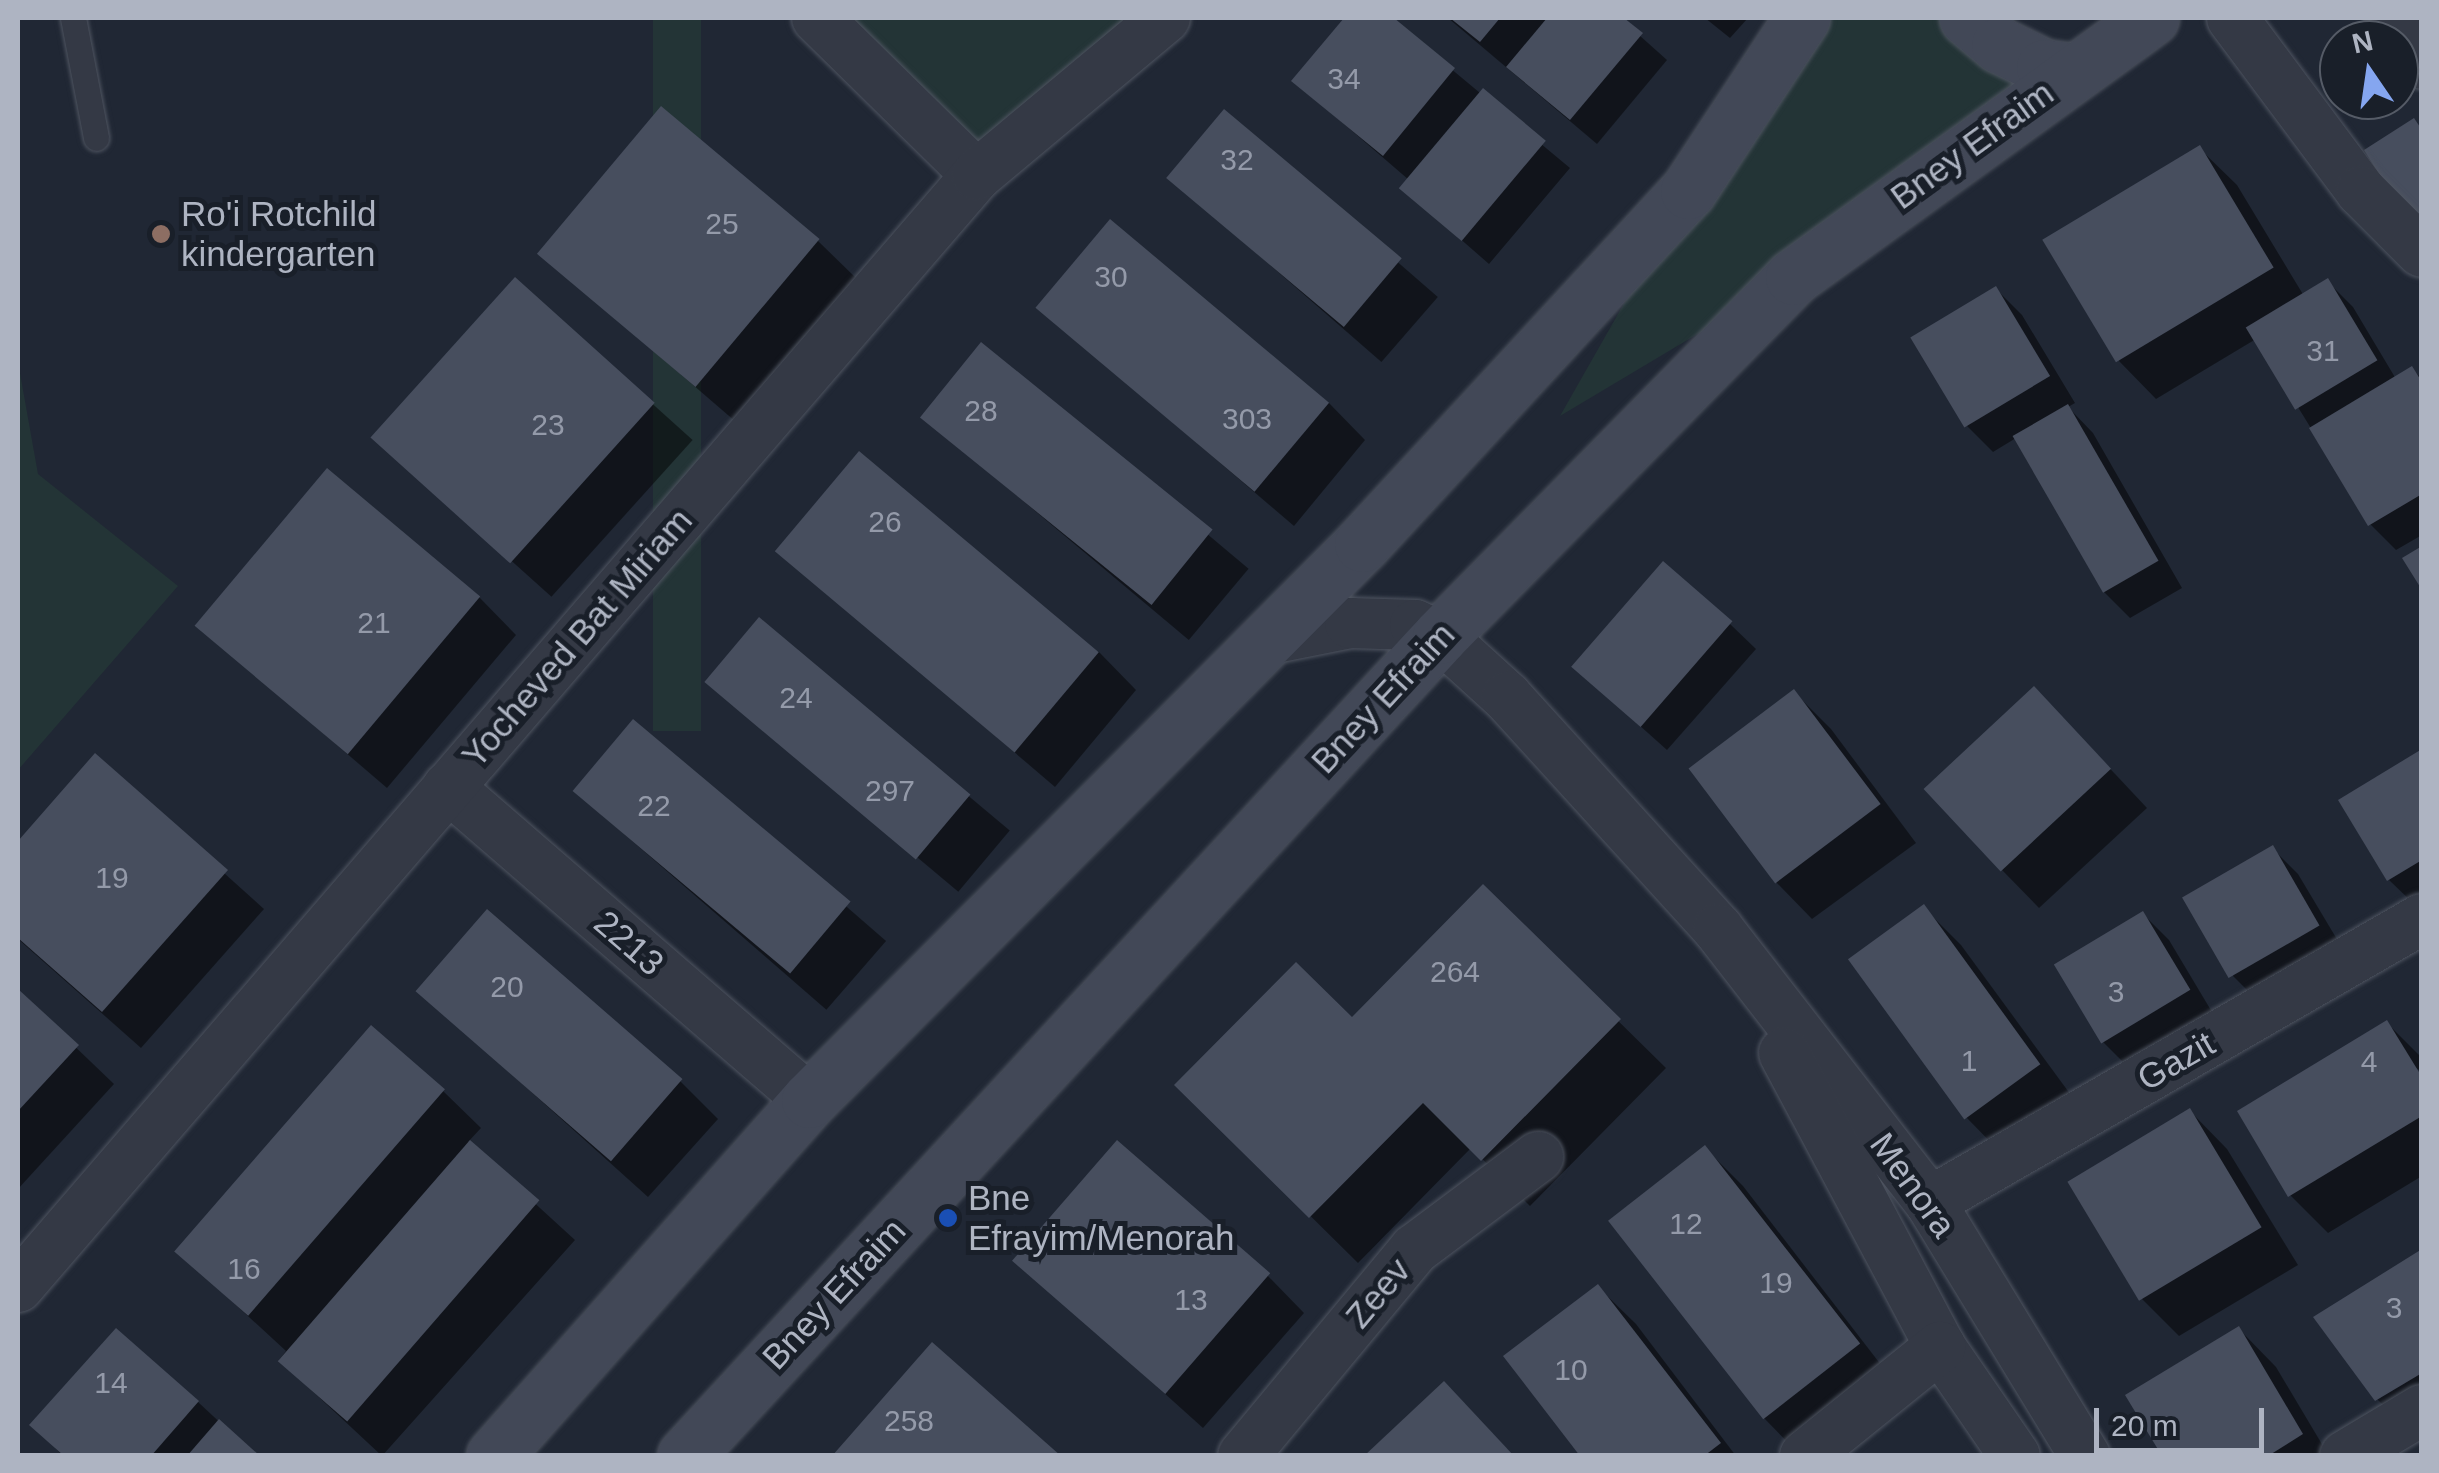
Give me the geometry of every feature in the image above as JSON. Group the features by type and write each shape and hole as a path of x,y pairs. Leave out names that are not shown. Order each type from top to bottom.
{"main road":[{"path":"494,1456 810,1100 1265,640 1688,191 1802,18"},
{"path":"1967,18 2029,60 2072,70"},
{"name":"Bney Efraim","path":"685,1456 1440,636 1793,277 2072,70 2152,18"}],"street":[{"path":"817,18 978,176"},
{"name":"Yocheved Bat Miriam","path":"18,1287 978,176 1165,18"},
{"path":"2232,18 2361,192 2422,252"},
{"path":"2391,18 2422,64"},
{"name":"Menora","path":"1265,640 1383,620 1440,636 1507,697 1718,929 1930,1202 2085,1456"},
{"name":"2213","path":"448,786 810,1100"},
{"name":"Gazit","path":"1930,1202 2422,920"},
{"name":"Menora","path":"1718,929 1940,1347 2015,1456"},
{"name":"Zeev","path":"1243,1456 1415,1248 1538,1157"},
{"path":"1805,1456 1940,1347"},
{"path":"2345,1456 2422,1410"}],"lane":[{"path":"73,18 96,138"}],"shaded area":[{"path":"653,18 701,18 701,731 653,731"},
{"path":"817,18 1165,18 977,175"},
{"path":"1802,18 1967,18 2044,67 1793,277 1560,416 1688,191"},
{"path":"18,362 38,474 178,586 18,770"}],"building":[{"path":"1344,18 1394,18 1455,68 1383,156 1291,81"},
{"path":"1450,18 1500,18 1480,42"},
{"path":"1547,18 1624,18 1643,33 1570,120 1506,67"},
{"path":"1483,88 1546,141 1462,241 1399,188"},
{"path":"661,106 820,239 696,387 537,254"},
{"path":"1224,109 1402,258 1344,327 1166,178"},
{"path":"2415,120 2422,130 2422,218 2411,225 2364,150"},
{"path":"2200,145 2274,268 2116,362 2042,240"},
{"path":"1110,219 1329,403 1255,492 1035,308"},
{"path":"515,277 655,403 510,563 370,438"},
{"path":"2328,278 2377,360 2295,410 2246,327"},
{"path":"1996,286 2050,376 1964,428 1910,338"},
{"path":"981,342 1213,530 1152,605 920,417"},
{"path":"2412,366 2422,382 2422,494 2368,526 2309,428"},
{"path":"2068,404 2158,561 2103,593 2013,436"},
{"path":"859,451 1099,652 1015,753 775,551"},
{"path":"327,468 480,597 348,754 195,626"},
{"path":"2422,546 2422,590 2402,558"},
{"path":"1663,561 1732,621 1641,727 1571,667"},
{"path":"759,617 970,794 916,860 704,682"},
{"path":"2034,686 2111,769 2001,872 1924,789"},
{"path":"1794,689 1881,804 1775,883 1689,768"},
{"path":"633,719 851,902 790,974 573,791"},
{"path":"2422,749 2422,860 2387,881 2338,800"},
{"path":"95,753 228,870 102,1012 18,938 18,841"},
{"path":"2273,845 2320,926 2229,978 2182,898"},
{"path":"1483,884 1621,1019 1481,1161 1423,1103 1309,1218 1174,1085 1296,962 1352,1017"},
{"path":"1924,904 2040,1064 1964,1119 1848,959"},
{"path":"487,909 682,1079 611,1161 415,991"},
{"path":"2143,911 2190,990 2101,1043 2054,965"},
{"path":"18,989 79,1045 18,1111"},
{"path":"2387,1020 2422,1077 2422,1116 2288,1197 2237,1111"},
{"path":"371,1025 445,1089 248,1316 174,1251"},
{"path":"2190,1108 2262,1227 2139,1301 2067,1182"},
{"path":"470,1140 539,1200 347,1421 278,1361"},
{"path":"1117,1140 1270,1273 1165,1394 1012,1261"},
{"path":"1705,1145 1860,1344 1763,1419 1608,1221"},
{"path":"2422,1249 2422,1373 2375,1401 2313,1317"},
{"path":"1598,1284 1721,1443 1704,1456 1580,1456 1503,1356"},
{"path":"2239,1326 2303,1434 2268,1456 2162,1456 2125,1395"},
{"path":"116,1328 199,1401 151,1456 64,1456 29,1425"},
{"path":"932,1342 1061,1456 832,1456"},
{"path":"1444,1381 1514,1456 1364,1456"},
{"path":"219,1419 260,1456 187,1456"}],"place":[{"name":"Ro'i Rotchild kindergarten","path":"161,234"},
{"name":"Bne Efrayim/Menorah","path":"948,1218"}]}
